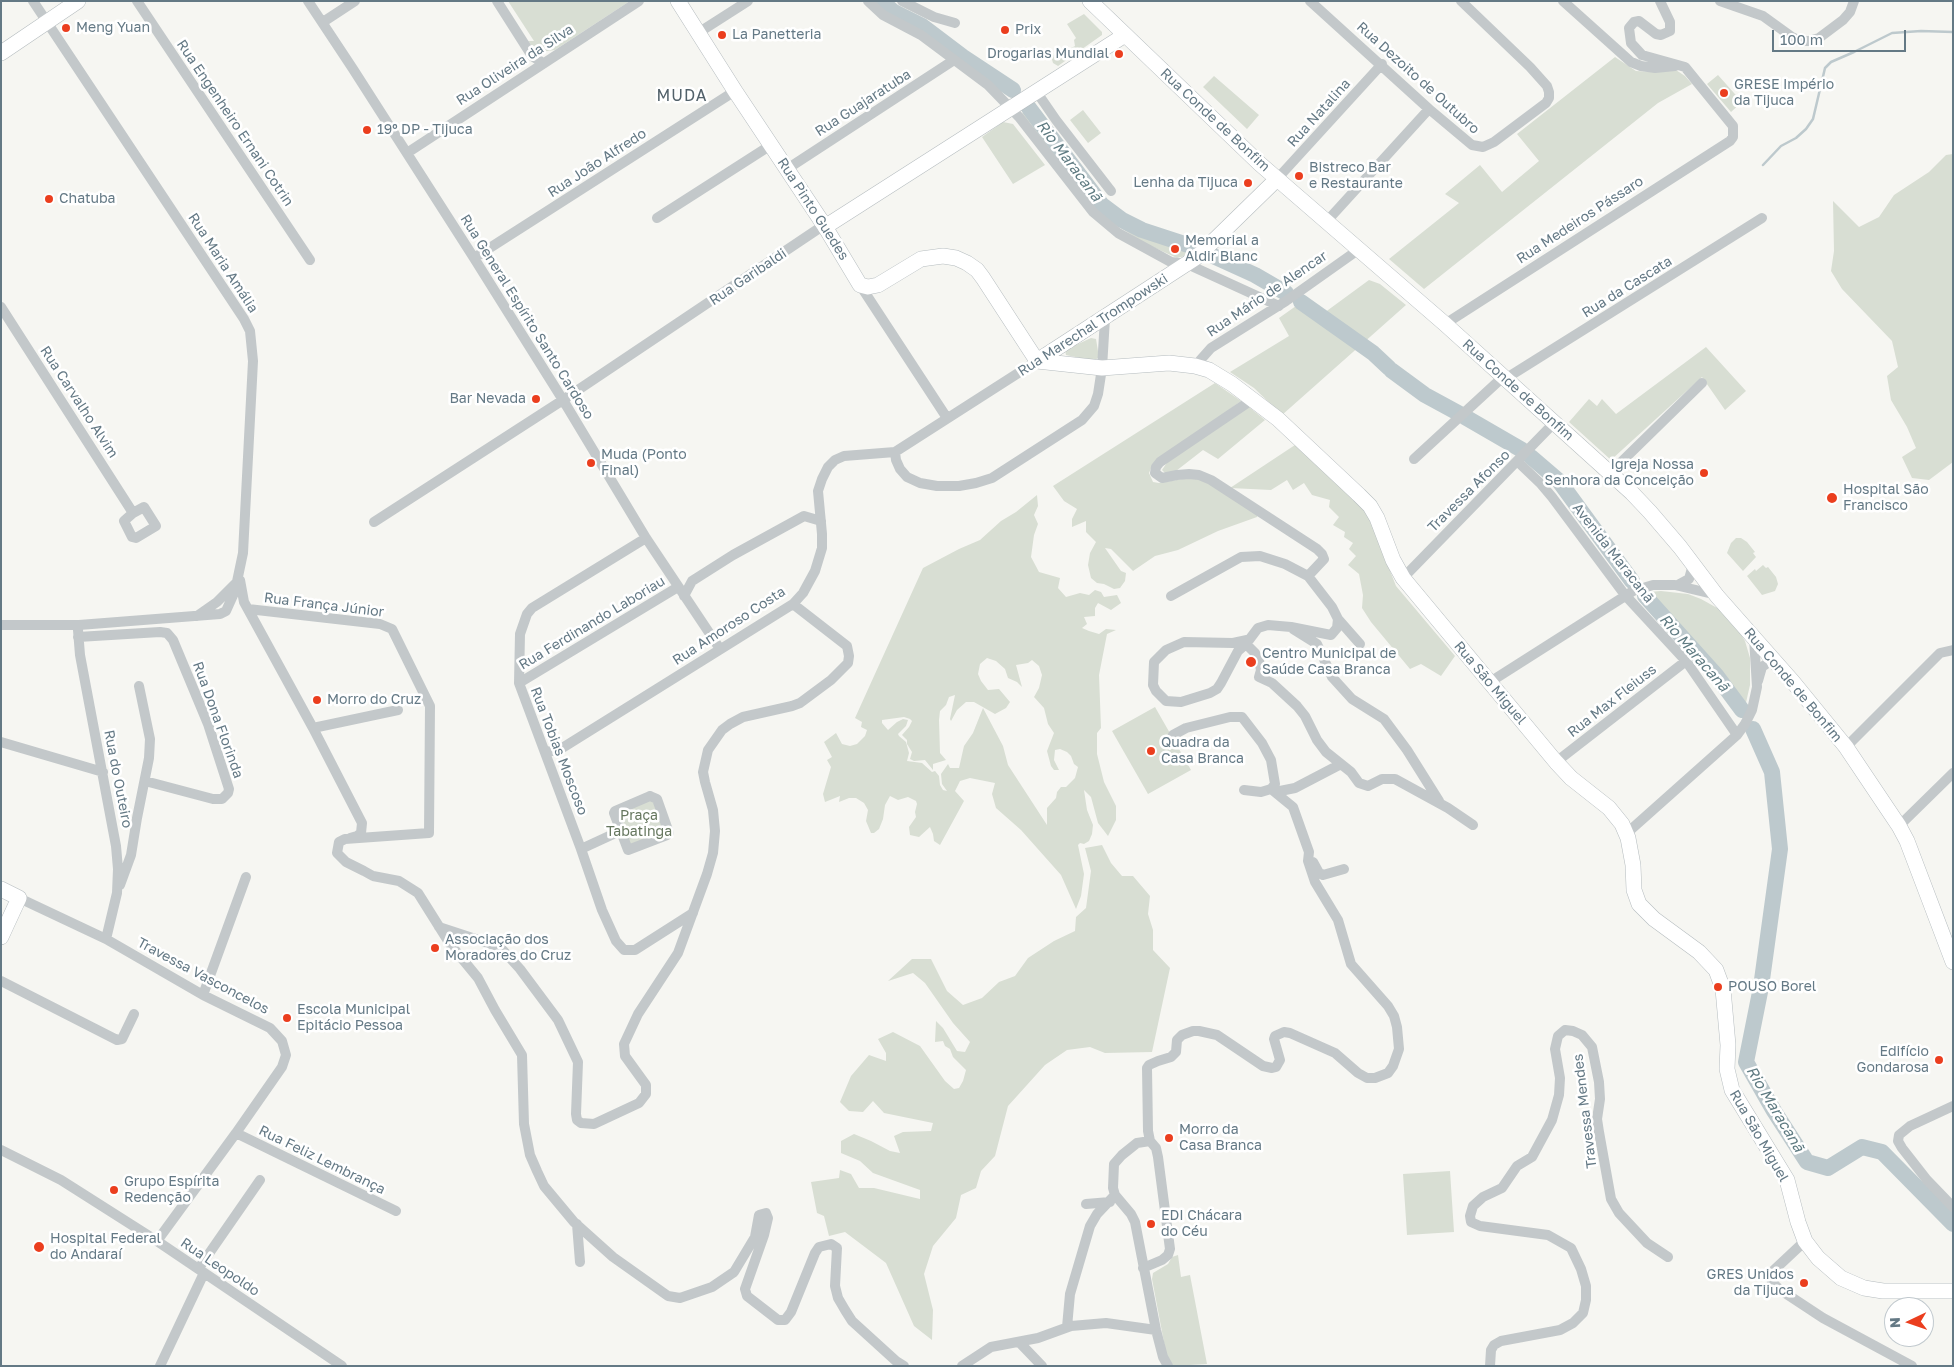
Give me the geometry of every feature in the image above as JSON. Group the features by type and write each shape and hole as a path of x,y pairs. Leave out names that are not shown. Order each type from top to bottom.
{"street":[{"name":"Rua Maria Amália","path":"33,1 250,331 253,361 243,553 239,579 241,592 248,609 362,823 361,833 342,841"},
{"path":"1,53 78,1"},
{"name":"Rua Engenheiro Ernani Cotrin","path":"137,1 310,260"},
{"name":"Rua General Espírito Santo Cardoso","path":"308,1 474,258 563,400 646,538 720,649"},
{"path":"322,22 355,1"},
{"path":"497,1 532,56 543,63"},
{"name":"Rua Oliveira da Silva","path":"407,153 639,1"},
{"name":"Rua Pinto Guedes","path":"678,1 947,418"},
{"path":"698,33 748,1"},
{"path":"868,1 888,18 921,35 988,85 1022,99 1056,120 1111,191"},
{"path":"902,1 934,17 955,22"},
{"name":"Rua Conde de Bonfim","path":"1090,1 1278,179 1445,324 1610,473 1650,512 1718,596 1846,747 1899,826 1914,858 1953,962"},
{"name":"Rua Dezoito de Outubro","path":"1310,1 1382,64 1429,109 1472,145 1483,147 1488,146 1546,103 1549,98 1549,92 1547,86 1530,67 1461,1"},
{"path":"1562,1 1631,62 1655,68 1685,67"},
{"path":"1660,1 1670,22 1670,31 1661,35 1656,34 1636,21 1630,25 1629,38 1636,50 1642,54 1685,67"},
{"path":"1720,1 1763,16 1792,37 1809,41 1819,38 1843,20 1850,12 1854,1"},
{"name":"Rua Garibaldi","path":"374,522 563,400 824,225 831,223 1124,34"},
{"name":"Rua Guajaratuba","path":"788,170 954,60"},
{"name":"Rua Natalina","path":"1278,179 1382,64"},
{"name":"Rua Medeiros Pássaro","path":"1445,324 1730,140 1734,132 1733,126 1685,67"},
{"name":"Rua João Alfredo","path":"474,258 735,91"},
{"path":"1022,99 1081,197 1105,223 1124,237 1171,262 1192,261 1283,303"},
{"path":"1327,221 1429,109"},
{"path":"657,218 771,145"},
{"name":"Rua Marechal Trompowski","path":"895,452 1192,261 1278,179"},
{"name":"Rua da Cascata","path":"1414,459 1504,378 1762,218"},
{"name":"Rua Mário de Alencar","path":"1195,366 1211,348 1298,293 1358,250"},
{"path":"860,285 868,287 878,285 921,259 943,256 956,258 967,263 983,278 1036,361"},
{"name":"Rua Carvalho Alvim","path":"1,307 133,513"},
{"path":"895,452 900,469 907,477 920,483 937,486 959,486 992,478 1082,420 1094,406 1102,368 1105,318"},
{"name":"Rua São Miguel","path":"1036,361 1102,368 1169,363 1195,366 1209,370 1253,399 1278,419 1370,506 1402,578 1556,762 1571,778 1609,808 1627,833 1633,866 1634,890 1639,904 1650,915 1709,961 1718,974 1723,989 1728,1045 1727,1069 1732,1090 1787,1180 1805,1241 1829,1269 1852,1284 1883,1291 1953,1291"},
{"path":"1610,473 1702,383"},
{"path":"1253,399 1160,462 1155,473 1162,478 1189,474 1199,475 1211,480 1317,549 1324,559 1308,576"},
{"name":"Travessa Afonso","path":"1402,578 1524,456 1554,422"},
{"name":"Rua Amoroso Costa","path":"545,752 560,750 793,604 803,592 815,571 822,548 818,491 828,467 835,460 844,456 895,452"},
{"name":"Avenida Maracanã","path":"1524,456 1547,490 1686,661 1737,735"},
{"name":"Rua Ferdinando Laboriau","path":"684,596 692,582 740,551 804,516 821,521"},
{"name":"Rua Tobias Moscoso","path":"646,538 532,608 527,614 520,634 519,684 581,848 602,910 616,942 624,950 635,950 692,913"},
{"path":"1171,596 1241,557 1260,556 1285,564 1308,576 1328,602 1338,619 1360,644"},
{"path":"1678,585 1686,582 1691,574 1692,568 1688,557"},
{"path":"1,625 79,625 196,616 217,602 239,579"},
{"path":"1490,682 1629,593 1644,587 1664,584 1678,585 1718,596"},
{"name":"Rua Ferdinando Laboriau","path":"519,684 678,587"},
{"path":"439,927 500,948 520,969 558,1020 578,1062 576,1114 581,1123 594,1124 639,1103 644,1098 647,1090 646,1085 625,1056 624,1044 638,1014 678,953 708,874 715,832 713,810 703,772 708,750 722,730 743,717 792,706 800,702 832,680 848,662 847,646 793,604"},
{"name":"Rua França Júnior","path":"248,609 380,624 392,629 430,706 429,833 342,841"},
{"path":"1247,642 1184,642 1166,650 1154,662 1153,685 1156,692 1166,701 1181,702 1217,689 1238,651 1247,642 1258,628 1268,625 1290,627 1331,635 1337,628 1338,619"},
{"path":"106,636 100,633 100,628 109,623"},
{"name":"Rua do Outeiro","path":"79,625 78,637 116,846 118,869 117,893 106,939"},
{"path":"1290,627 1317,644 1332,677 1352,699 1384,719 1407,750 1440,803 1472,826"},
{"name":"Rua Dona Florinda","path":"78,637 160,632 167,633 173,640 208,724 229,789 222,799 213,799 145,781"},
{"path":"1754,638 1757,687"},
{"path":"1247,642 1259,661 1261,670 1259,677 1272,683 1297,706 1326,752 1351,772 1362,785 1368,786 1382,779 1390,778 1404,783 1448,808"},
{"path":"1846,747 1940,653 1953,650"},
{"path":"1627,833 1737,735 1750,714 1762,667 1773,659"},
{"name":"Rua Max Fleiuss","path":"1556,762 1686,661"},
{"path":"117,893 132,855 150,739 139,686"},
{"path":"313,728 398,710"},
{"path":"1173,735 1186,728 1242,717 1262,743 1271,760 1275,784 1273,791"},
{"path":"1,742 103,772"},
{"path":"1244,790 1261,792 1295,788 1341,764"},
{"path":"1899,826 1953,774"},
{"path":"1273,791 1294,808 1318,873 1328,874 1344,869"},
{"path":"650,796 656,797 669,830 667,835 628,850 620,831 613,816 615,811 650,796"},
{"path":"581,848 620,831"},
{"path":"342,841 337,853 346,862 373,876 400,881 418,893 450,944 478,978 497,1015 522,1054 524,1124 530,1155 544,1186 577,1224 613,1257 668,1296 680,1298 712,1287 734,1272 755,1237 759,1215 766,1214 768,1218 764,1235 745,1289 748,1296 778,1320 785,1320 791,1312 815,1253 819,1247 831,1244 837,1248 836,1286 838,1298 845,1310 852,1321 904,1366"},
{"path":"1143,1268 1162,1260 1168,1255 1170,1249 1158,1157 1156,1148 1150,1141 1148,1130 1147,1068 1149,1065 1171,1057 1176,1052 1177,1040 1182,1035 1193,1031 1217,1035 1268,1068 1276,1067 1280,1060 1274,1039 1275,1036 1284,1032 1334,1052 1358,1073 1367,1078 1375,1078 1388,1073 1397,1057 1399,1039 1394,1016 1388,1006 1351,964 1338,920 1315,882 1308,861 1309,852"},
{"path":"203,995 246,877"},
{"path":"1,889 19,898 1,937"},
{"name":"Travessa Vasconcelos","path":"19,898 106,939 203,995 270,1028 282,1041 286,1055 282,1067 236,1134 157,1241"},
{"path":"1,981 117,1040 122,1038 134,1014"},
{"name":"Travessa Mendes","path":"1490,1366 1491,1350 1494,1345 1501,1341 1560,1330 1573,1323 1583,1313 1586,1300 1586,1286 1581,1269 1571,1248 1548,1235 1480,1226 1471,1222 1470,1216 1473,1206 1483,1197 1502,1188 1517,1166 1532,1157 1552,1120 1559,1095 1560,1078 1555,1049 1558,1036 1565,1030 1582,1035 1592,1047 1599,1082 1598,1126 1611,1199 1619,1213 1642,1238 1668,1257"},
{"path":"1953,1106 1910,1126 1899,1135 1898,1140 1927,1180 1953,1207"},
{"name":"Rua Feliz Lembrança","path":"236,1134 396,1212"},
{"path":"1067,1327 1070,1294 1090,1226 1096,1214 1112,1198 1114,1164 1130,1147 1150,1141"},
{"name":"Rua Leopoldo","path":"1,1150 61,1180 201,1270 342,1366"},
{"path":"160,1366 201,1270 260,1180"},
{"path":"1086,1204 1112,1198"},
{"path":"1112,1198 1131,1214 1135,1222 1162,1357 1168,1366"},
{"path":"577,1224 580,1262"},
{"path":"1805,1241 1773,1271 1771,1276 1772,1282 1779,1289 1823,1318 1912,1366"},
{"path":"962,1366 990,1347 1038,1338 1067,1327 1106,1323 1156,1330"},
{"path":"1019,1342 1042,1366"},
{"path":"977,1366 978,1355"}],"green space":[{"path":"508,1 630,1 555,50 540,52 534,49 528,41 534,41"},
{"path":"1084,14 1102,32 1102,35 1058,66 1053,63 1051,56 1057,53 1060,54 1075,46 1074,40 1076,38 1067,24"},
{"path":"1615,57 1636,71 1676,70 1692,84 1658,103 1424,289 1389,259 1459,203 1445,194 1480,165 1502,192 1539,161 1517,134"},
{"name":"GRESE Império da Tijuca","path":"1718,75 1742,102 1731,112 1707,84"},
{"path":"1214,76 1259,115 1247,129 1203,87"},
{"path":"1083,110 1101,133 1088,143 1070,120"},
{"path":"1024,111 1061,163 1104,212 1118,223 1141,235 1191,251 1185,256 1177,258 1142,242 1112,222 1092,204 1022,114"},
{"path":"1003,122 1013,124 1045,165 1013,184 982,137"},
{"path":"1953,154 1953,462 1929,480 1912,478 1902,457 1916,448 1907,427 1891,400 1887,376 1898,367 1892,341 1842,289 1831,271 1834,251 1833,201 1859,227 1879,217 1894,195 1929,172 1946,155"},
{"path":"1369,280 1380,284 1406,305 1282,415 1254,388 1230,372 1289,336 1279,318 1303,301 1324,313"},
{"path":"1091,338 1096,339 1099,357 1094,361 1066,355 1065,350"},
{"path":"1706,347 1746,391 1725,410 1702,377 1611,460 1569,422 1589,399 1597,406 1602,399 1616,414"},
{"path":"1215,383 1241,401 1152,466 1149,473 1153,482 1159,483 1188,478 1204,480 1258,515 1257,517 1218,531 1178,550 1155,556 1133,571 1111,549 1105,548 1121,571 1126,573 1125,581 1120,588 1114,589 1097,583 1091,578 1088,565 1090,553 1096,542 1086,532 1086,521 1072,527 1072,519 1077,509 1064,501 1053,486"},
{"path":"1249,407 1265,420 1218,459 1203,450 1176,471 1168,474 1162,470 1168,461"},
{"path":"1295,445 1365,507 1396,586 1455,656 1441,676 1421,664 1410,669 1371,622 1362,608 1363,595 1359,574 1348,565 1356,556 1349,549 1353,543 1344,537 1345,532 1333,525 1339,517 1329,507 1330,500 1312,495 1304,483 1293,490 1287,480 1271,490 1230,488"},
{"path":"1037,495 1038,506 1034,515 1038,524 1034,535 1031,557 1039,572 1060,578 1058,588 1066,597 1080,593 1089,595 1095,590 1101,592 1104,597 1117,595 1121,603 1111,610 1098,603 1095,608 1095,616 1084,617 1087,624 1082,628 1099,634 1106,629 1116,630 1107,634 1099,675 1101,728 1097,733 1097,754 1104,782 1116,806 1116,820 1108,836 1098,823 1091,797 1084,790 1087,810 1093,825 1089,841 1078,845 1084,874 1081,896 1076,909 1061,875 1021,830 996,808 992,794 995,783 970,778 960,781 955,791 964,801 940,845 934,841 930,827 919,837 910,835 909,827 916,817 917,804 916,801 908,797 898,800 890,796 885,805 879,829 871,833 866,821 868,810 864,803 856,798 849,798 839,802 840,796 825,802 823,794 831,767 827,760 832,757 824,742 836,733 842,744 850,746 857,744 865,736 867,730 861,727 862,722 855,718 923,568 980,540 1001,521","holes":["987,658 996,661 1005,669 1008,678 1017,682 1022,687 1016,665 1028,663 1032,660 1039,666 1042,675 1039,688 1034,697 1044,708 1048,724 1054,733 1047,751 1051,766 1054,770 1059,770 1054,760 1055,750 1060,749 1067,752 1078,767 1075,778 1066,787 1061,787 1057,792 1056,798 1047,808 1047,825 1008,765 1003,746 983,708 973,733 964,746 959,768 950,768 948,764 941,774 942,784 947,791 943,790 940,785 939,776 935,771 932,772 922,763 907,761 909,753 906,742 898,734 906,726 908,720 903,719 888,730 882,723 882,720 904,717 910,719 912,721 902,735 907,740 907,744 912,752 910,759 914,761 925,760 933,770 933,764 946,760 940,753 939,720 940,711 946,705 949,697 955,695 951,721 957,710 966,702 974,702 995,714 1006,708 1010,702 999,689 988,690 978,674 980,664"]},
{"path":"1736,538 1741,538 1747,542 1755,552 1753,553 1756,557 1743,571 1727,553 1731,543"},
{"path":"1763,565 1766,568 1768,567 1776,577 1778,584 1775,591 1762,595 1747,576"},
{"path":"1661,591 1688,594 1701,599 1719,609 1738,630 1745,641 1750,658 1750,685 1745,707 1720,671 1649,592"},
{"name":"Quadra da Casa Branca","path":"1155,707 1191,770 1148,794 1112,731"},
{"name":"Praça Tabatinga","path":"653,798 668,830 629,849 614,814"},
{"path":"1102,845 1111,863 1122,876 1133,876 1150,896 1148,914 1153,930 1153,950 1170,968 1152,1052 1105,1053 1090,1047 1067,1050 1045,1065 1008,1106 995,1156 981,1171 976,1188 961,1195 956,1218 933,1246 924,1274 933,1310 932,1340 914,1326 886,1263 845,1232 829,1236 824,1216 817,1213 811,1182 839,1178 840,1170 851,1174 859,1188 874,1188 920,1199 920,1190 873,1173 860,1161 841,1153 841,1141 854,1134 890,1151 900,1153 894,1136 903,1132 931,1131 933,1123 884,1113 873,1101 863,1112 849,1111 840,1102 851,1076 869,1055 886,1061 886,1053 878,1039 893,1032 920,1046 945,1081 954,1089 959,1088 966,1070 953,1057 950,1049 945,1046 943,1041 935,1042 936,1021 943,1028 957,1051 965,1052 970,1042 953,1023 925,983 913,973 888,981 912,959 931,959 947,991 963,1005 982,998 999,982 1015,976 1028,958 1054,941 1075,931 1076,917 1086,908 1091,871 1085,848"},
{"path":"1450,1171 1454,1232 1407,1235 1403,1174"},
{"path":"1178,1255 1181,1277 1190,1275 1207,1364 1172,1366 1167,1358 1152,1279 1153,1273 1168,1264 1172,1257"}],"waterway":[{"name":"Rio Maracanã","path":"881,1 894,12 922,26 963,57 1013,90"},
{"path":"1763,165 1781,146 1796,138 1806,129 1813,119 1825,68 1831,62 1892,33 1921,31 1953,32"},
{"name":"Rio Maracanã","path":"1029,108 1102,205 1122,220 1142,230 1194,247"},
{"name":"Rio Maracanã","path":"1211,255 1255,275 1286,293"},
{"name":"Rio Maracanã","path":"1301,302 1373,353 1389,368"},
{"name":"Rio Maracanã","path":"1391,370 1425,395 1460,414"},
{"name":"Rio Maracanã","path":"1465,417 1522,450"},
{"name":"Rio Maracanã","path":"1531,457 1559,481 1632,581"},
{"name":"Rio Maracanã","path":"1645,596 1716,675 1742,710"},
{"name":"Rio Maracanã","path":"1753,729 1772,772 1780,849 1761,987 1746,1062 1774,1111 1807,1162 1828,1168 1862,1147 1882,1152 1953,1224"}],"place":[{"name":"Meng Yuan","path":"66,28"},
{"name":"Prix","path":"1005,30"},
{"name":"La Panetteria","path":"722,35"},
{"name":"Drogarias Mundial","path":"1119,54"},
{"name":"GRESE Império da Tijuca","path":"1724,93"},
{"name":"19º DP - Tijuca","path":"367,130"},
{"name":"Bistreco Bar e Restaurante","path":"1299,176"},
{"name":"Lenha da Tijuca","path":"1248,183"},
{"name":"Chatuba","path":"49,199"},
{"name":"Memorial a Aldir Blanc","path":"1175,249"},
{"name":"Bar Nevada","path":"536,399"},
{"name":"Muda (Ponto Final)","path":"591,463"},
{"name":"Igreja Nossa Senhora da Conceição","path":"1704,473"},
{"name":"Hospital São Francisco","path":"1832,498"},
{"name":"Centro Municipal de Saúde Casa Branca","path":"1251,662"},
{"name":"Morro do Cruz","path":"317,700"},
{"name":"Quadra da Casa Branca","path":"1151,751"},
{"name":"Associação dos Moradores do Cruz","path":"435,948"},
{"name":"POUSO Borel","path":"1718,987"},
{"name":"Escola Municipal Epitácio Pessoa","path":"287,1018"},
{"name":"Edifício Gondarosa","path":"1939,1060"},
{"name":"Morro da Casa Branca","path":"1169,1138"},
{"name":"Grupo Espírita Redenção","path":"114,1190"},
{"name":"EDI Chácara do Céu","path":"1151,1224"},
{"name":"Hospital Federal do Andaraí","path":"39,1247"},
{"name":"GRES Unidos da Tijuca","path":"1804,1283"}],"district":[{"name":"MUDA","path":"682,96"}]}
